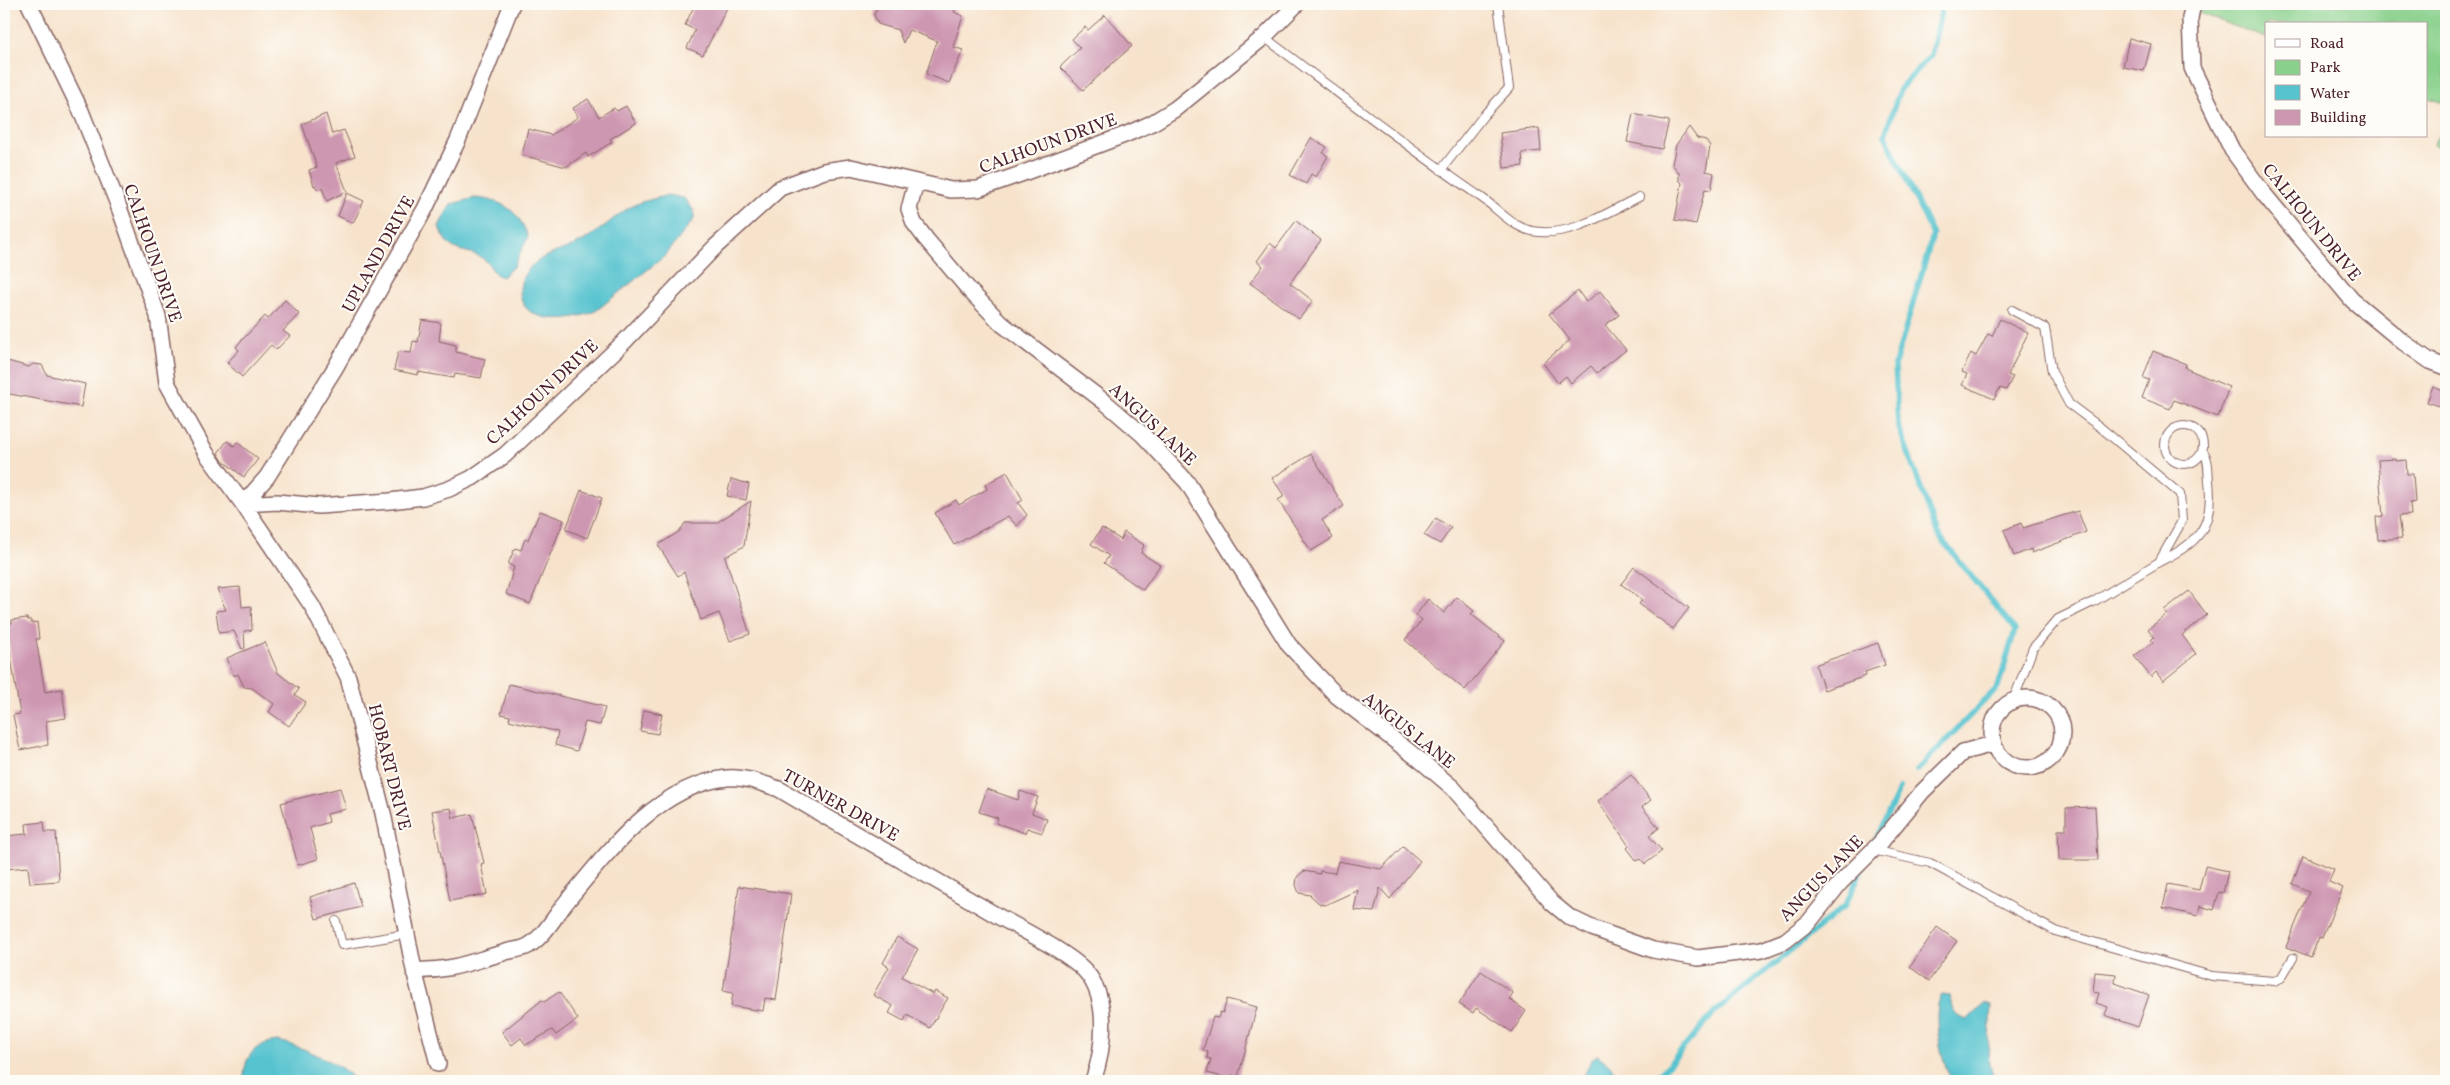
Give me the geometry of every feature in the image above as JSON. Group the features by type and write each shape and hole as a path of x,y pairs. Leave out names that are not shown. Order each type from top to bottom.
{"street":[{"name":"CALHOUN DRIVE","path":"29,4 81,111 117,202 158,316 167,383 206,452 243,504 277,502 320,506 423,497 449,489 472,478 505,455 626,340 715,247 780,188 824,171 851,167 951,190 978,189 1152,123 1175,109 1264,37 1297,4"},
{"name":"UPLAND DRIVE","path":"243,504 267,477 397,262 425,210 458,140 512,4"},
{"name":"CALHOUN DRIVE","path":"2193,4 2190,18 2192,68 2232,150 2264,194 2352,300 2403,342 2430,361 2446,367"},
{"name":"ANGUS LANE","path":"916,183 909,209 914,223 971,292 1002,324 1106,403 1166,458 1192,489 1289,645 1337,696 1420,760 1452,788 1552,903 1570,917 1592,928 1653,950 1698,958 1762,950 1786,941 1809,922 1840,883 1873,850 1922,792 1964,752 1993,744"},
{"name":"HOBART DRIVE","path":"243,504 312,606 348,676 383,813 414,970 438,1064"},
{"path":"2024,698 2042,701 2052,708 2059,718 2062,730 2060,747 2054,756 2040,766 2024,768 2007,762 1993,744 1992,732 1995,719 2003,707 2013,701 2024,698"},
{"name":"TURNER DRIVE","path":"414,970 438,971 528,946 542,932 602,859 633,827 658,807 705,783 729,777 779,788 1069,958 1086,971 1102,1004 1100,1049 1093,1081"}],"lane":[{"path":"1441,170 1484,115 1509,88 1498,4"},
{"path":"1264,37 1518,227 1533,231 1570,230 1639,197"},
{"path":"2012,310 2045,328 2052,372 2069,404 2100,427 2180,494 2182,521 2159,562"},
{"path":"2013,701 2033,648 2058,620 2185,549 2206,527 2210,493 2207,456 2202,451 2202,439 2199,433 2190,427 2184,426 2174,429 2166,438 2166,452 2169,457 2178,463 2185,464 2195,461 2202,451"},
{"path":"1873,850 1930,863 2055,931 2212,976 2274,981 2281,978 2293,958"},
{"path":"336,921 342,945 407,934"}],"green space":[{"path":"2201,4 2446,4 2446,72 2444,77 2446,79 2446,104 2428,98 2428,22 2265,22 2265,38 2199,13"},
{"path":"2446,123 2446,151 2433,144"}],"water":[{"path":"667,195 684,198 694,211 694,219 666,255 597,310 577,317 551,318 540,316 530,311 523,303 520,292 521,284 532,265 581,242 634,205"},
{"path":"475,198 493,201 508,208 520,220 528,237 514,266 502,277 496,274 486,261 479,256 459,250 448,243 439,226 451,204"},
{"path":"1942,995 1949,996 1957,1014 1967,1020 1985,1003 1991,1005 1988,1056 1994,1081 1952,1081 1941,1051 1937,1025 1937,1014"},
{"path":"278,1041 332,1062 356,1081 244,1081 248,1059 256,1048"},
{"path":"1597,1055 1609,1064 1623,1081 1582,1081 1591,1060"}],"building":[{"path":"695,4 729,4 703,55 687,48 695,30 685,25"},
{"path":"878,4 957,4 954,12 963,16 953,47 963,50 949,83 926,74 937,41 909,30 903,43 898,30 878,24 874,15"},
{"path":"1105,15 1132,46 1083,90 1060,67 1080,48 1072,39 1085,27 1088,30"},
{"path":"2129,38 2151,44 2144,71 2123,67"},
{"path":"588,99 599,117 614,108 617,111 626,106 636,123 610,139 612,142 588,157 586,153 566,167 522,155 528,129 551,135 578,117 573,108"},
{"path":"326,114 332,134 344,130 355,156 336,163 347,191 327,201 322,188 317,189 314,186 309,170 317,167 302,124"},
{"path":"1633,114 1669,121 1662,149 1627,142"},
{"path":"1689,127 1697,138 1706,140 1710,146 1706,171 1714,173 1711,190 1705,189 1696,224 1675,220 1682,183 1679,180 1679,173 1672,164 1676,145"},
{"path":"1539,128 1541,151 1522,153 1523,166 1504,168 1500,133"},
{"path":"1311,138 1327,147 1323,153 1328,156 1316,177 1311,174 1306,184 1290,175"},
{"path":"347,193 364,201 353,223 338,216"},
{"path":"1296,221 1321,240 1290,283 1313,301 1299,319 1250,283 1263,266 1257,261 1270,243 1276,248"},
{"path":"1578,291 1586,302 1600,291 1619,315 1605,325 1626,350 1597,373 1591,366 1571,383 1566,376 1558,383 1543,363 1570,340 1549,314"},
{"path":"285,300 299,314 283,331 290,336 276,350 271,345 242,377 227,363 239,350 236,347 240,342 265,316 268,319"},
{"path":"2000,319 2028,333 2008,375 2013,377 2006,390 2000,388 1994,399 1962,385 1967,374 1962,372 1971,353 1976,356 1988,334 1992,336"},
{"path":"422,320 441,323 439,341 456,345 456,352 485,359 481,378 455,374 454,378 418,372 418,375 394,370 398,352 411,353 413,341 418,342"},
{"path":"2153,351 2186,364 2185,368 2229,387 2218,417 2174,400 2170,409 2142,398 2149,380 2143,378"},
{"path":"4,360 29,367 33,364 42,365 47,375 85,384 81,407 4,393"},
{"path":"2433,386 2446,391 2446,408 2427,402"},
{"path":"227,441 234,446 237,442 258,459 244,477 223,461 218,453"},
{"path":"1311,454 1344,506 1322,520 1333,538 1311,551 1278,500 1283,497 1283,494 1272,478"},
{"path":"2395,459 2395,461 2406,460 2407,474 2413,474 2415,502 2410,503 2411,515 2399,516 2402,538 2378,540 2376,517 2383,516 2378,460"},
{"path":"1007,472 1023,500 1018,503 1027,515 1017,526 1008,516 954,545 935,513 956,500 959,505 987,489 985,485"},
{"path":"731,479 749,484 746,500 727,496"},
{"path":"581,490 602,498 587,538 566,529"},
{"path":"751,501 744,546 725,557 750,634 730,641 719,613 701,620 684,572 678,576 658,545 680,531 685,523 716,523"},
{"path":"540,511 564,520 530,604 506,594 514,567 508,564 515,548 521,550 525,539 528,540"},
{"path":"2078,511 2086,532 2032,553 2031,549 2014,556 2004,530 2021,523 2023,528"},
{"path":"1436,518 1451,528 1440,544 1424,535"},
{"path":"1102,528 1121,540 1124,532 1144,545 1141,553 1160,565 1143,590 1104,563 1109,556 1091,544"},
{"path":"1634,567 1689,608 1673,629 1639,604 1642,600 1621,584"},
{"path":"240,587 242,607 251,606 252,630 244,631 245,648 242,649 234,631 219,633 216,611 226,610 217,589"},
{"path":"2189,591 2207,615 2182,635 2196,654 2163,681 2156,672 2151,677 2134,656 2153,642 2151,640 2154,637 2148,629 2167,614 2164,610"},
{"path":"1457,597 1474,611 1471,614 1505,641 1465,690 1405,640 1422,620 1416,615 1428,599 1444,613"},
{"path":"27,618 31,620 31,623 37,622 39,639 36,639 45,692 62,689 66,718 46,721 48,745 20,750 13,715 20,714 6,627 9,627 8,623 12,623 12,620"},
{"path":"265,642 278,673 299,689 295,695 306,702 289,726 269,712 274,704 252,688 244,687 238,674 234,676 227,658"},
{"path":"1878,643 1885,665 1865,672 1866,676 1824,690 1817,664"},
{"path":"509,684 602,706 605,708 600,725 585,722 577,751 555,745 558,732 509,720 510,716 501,714"},
{"path":"644,710 662,714 658,734 640,731"},
{"path":"1631,775 1651,800 1642,807 1659,828 1649,836 1662,851 1645,864 1641,859 1637,861 1627,848 1629,846 1598,801"},
{"path":"340,788 346,809 327,814 329,822 310,828 318,859 298,865 281,803"},
{"path":"987,789 1018,800 1020,791 1038,797 1032,813 1047,819 1042,833 1027,828 1025,833 996,823 998,818 979,812"},
{"path":"2095,807 2098,860 2059,860 2058,830 2066,830 2066,808"},
{"path":"451,808 453,818 472,814 484,863 481,864 487,894 450,901 432,811"},
{"path":"44,822 45,832 56,832 59,881 30,883 28,867 6,869 4,836 27,834 26,824"},
{"path":"1403,846 1420,861 1390,899 1380,888 1374,912 1354,910 1358,890 1325,905 1320,904 1310,895 1299,893 1296,885 1297,877 1304,871 1320,874 1320,871 1335,873 1338,861 1381,869"},
{"path":"2303,856 2334,869 2329,882 2343,888 2322,938 2319,937 2311,957 2286,947 2309,891 2292,884"},
{"path":"2205,866 2228,871 2223,893 2219,892 2214,910 2200,906 2198,916 2163,908 2168,884 2199,890"},
{"path":"354,883 361,907 316,919 310,897"},
{"path":"739,886 791,894 776,1000 765,998 763,1011 731,1006 733,993 723,991"},
{"path":"1937,927 1957,941 1929,981 1910,967"},
{"path":"897,937 918,949 902,977 933,994 935,991 948,998 930,1028 907,1015 904,1021 889,1013 893,1006 873,995 889,967 883,963"},
{"path":"1481,971 1513,993 1509,999 1526,1011 1512,1032 1476,1008 1473,1013 1459,1004"},
{"path":"2095,972 2116,974 2115,983 2149,995 2138,1027 2105,1015 2108,1007 2096,1003 2099,993 2093,992"},
{"path":"559,992 578,1019 556,1035 552,1030 526,1045 521,1038 512,1045 502,1032 542,1000 544,1002"},
{"path":"1227,999 1257,1007 1238,1077 1232,1075 1231,1079 1207,1073 1211,1059 1207,1058 1208,1052 1203,1050 1213,1017 1218,1018 1220,1012 1223,1013"}],"waterway":[{"path":"1917,770 1998,687 2015,630 1938,535 1898,425 1895,364 1933,235 1885,135 1900,89 1931,55 1943,4"},
{"path":"1876,839 1900,788"},
{"path":"1654,1081 1715,1012 1845,906 1863,867"}]}
